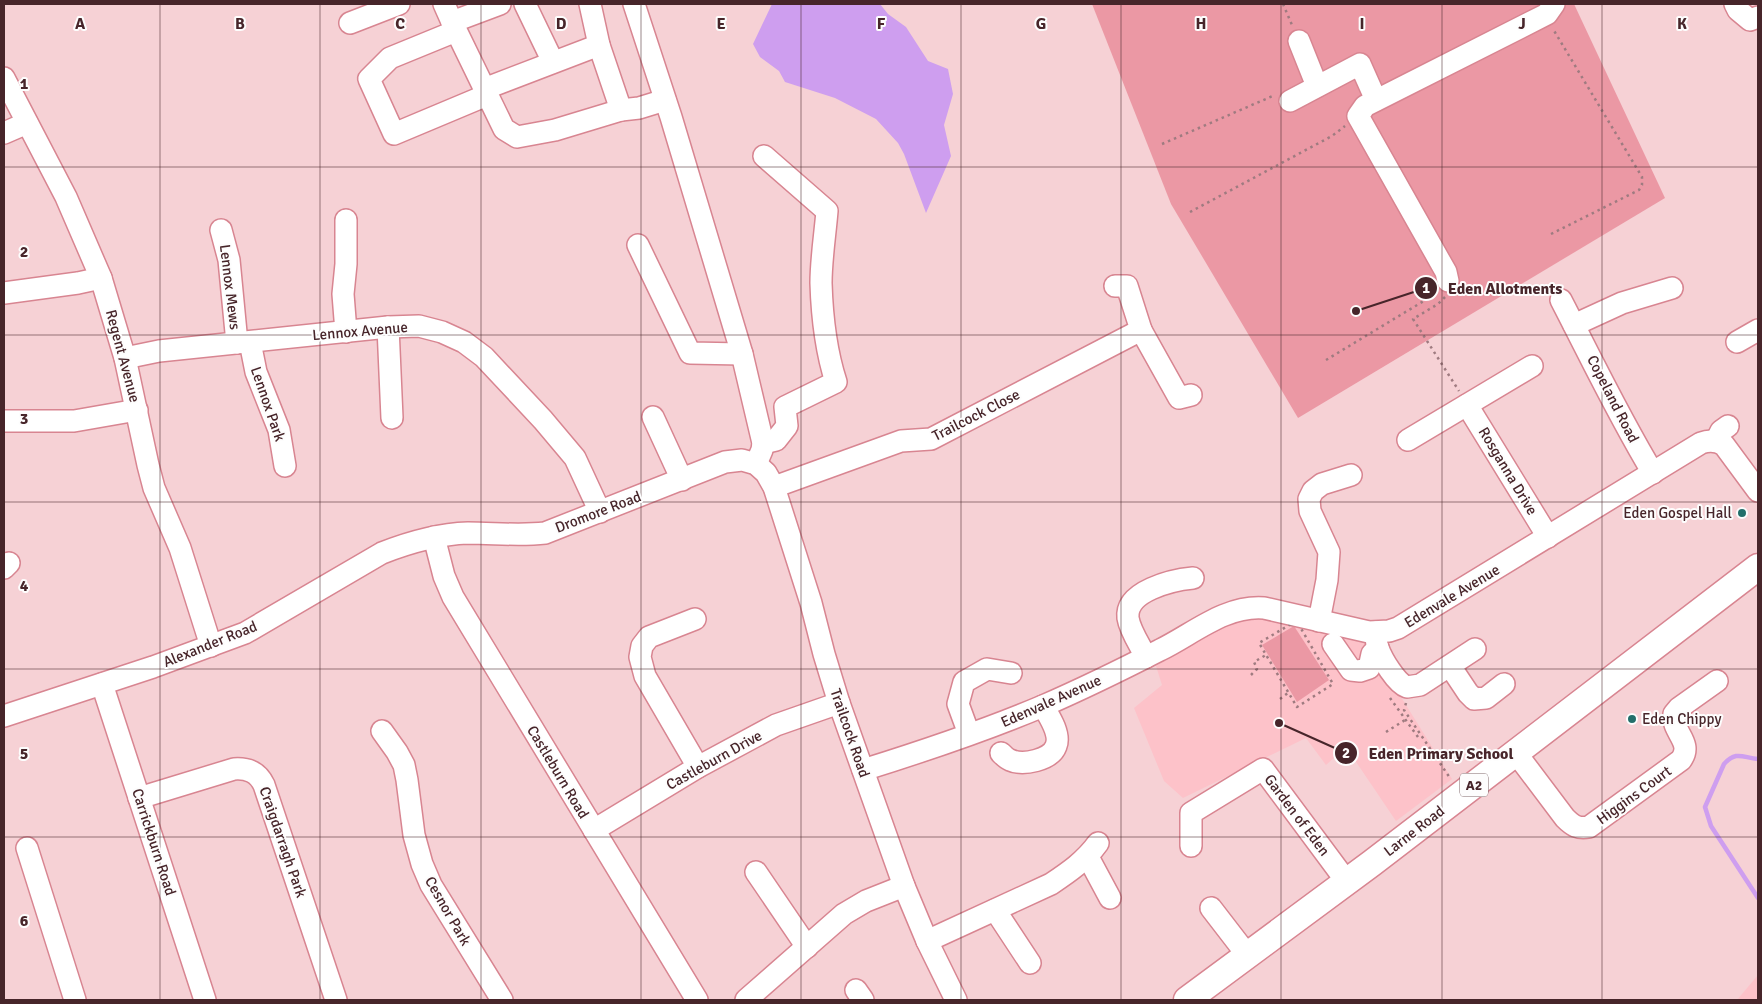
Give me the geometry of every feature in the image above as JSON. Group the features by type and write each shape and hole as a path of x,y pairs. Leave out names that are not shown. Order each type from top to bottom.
{"main road":[{"name":"Larne Road","path":"1187,1000 1347,882 1758,567"}],"street":[{"path":"350,23 399,4"},
{"path":"500,4 451,19 390,58 369,80 394,134 553,62 599,45"},
{"path":"525,4 553,62"},
{"path":"590,4 599,45 621,110"},
{"path":"634,4 742,354 763,443 756,464"},
{"path":"1736,4 1738,10 1750,20 1758,17"},
{"path":"1448,281 1446,272 1358,116 1365,106 1551,9"},
{"path":"451,19 504,129 517,137 555,130 621,110 640,108 665,100"},
{"path":"1299,41 1317,86"},
{"path":"1290,101 1360,64 1376,100"},
{"name":"Regent Avenue","path":"4,78 66,197 101,278 125,358 154,488 180,548 211,646"},
{"path":"4,133 27,123"},
{"path":"763,443 776,440 786,426 785,406 836,382 826,337 821,282 827,211 764,156"},
{"path":"346,220 346,264 343,294 346,332"},
{"name":"Lennox Mews","path":"221,230 229,260 231,301 244,343"},
{"path":"638,245 690,353 742,354"},
{"path":"4,293 101,278"},
{"path":"1127,284 1141,330 1179,401"},
{"path":"1574,324 1622,303 1672,288"},
{"name":"Copeland Road","path":"1560,300 1574,324 1622,421 1653,473"},
{"name":"Lennox Avenue","path":"125,358 159,351 388,327 419,326 436,330 456,338 477,351 491,363 543,420 570,451 579,465 600,512"},
{"path":"388,327 392,418"},
{"name":"Trailcock Close","path":"774,487 901,441 931,439 1141,330"},
{"path":"1737,342 1758,330"},
{"name":"Lennox Park","path":"244,343 279,430 285,466"},
{"path":"1408,440 1532,366"},
{"name":"Rosganna Drive","path":"1467,404 1548,537"},
{"path":"4,421 74,420 137,410"},
{"path":"653,417 682,480"},
{"name":"Edenvale Avenue","path":"864,770 1043,706 1146,657 1224,615 1241,609 1264,608 1352,629 1377,640 1701,443 1722,433 1724,445 1758,491"},
{"name":"Dromore Road","path":"434,537 469,533 518,535 545,532 733,460 746,460 756,464"},
{"name":"Trailcock Road","path":"756,464 766,473 774,487 811,603 839,703 904,886 927,942 956,1000"},
{"path":"1319,621 1327,580 1329,552 1310,511 1309,499 1313,491 1322,484 1351,475"},
{"name":"Alexander Road","path":"4,716 102,684 245,633 382,553 434,537"},
{"name":"Castleburn Road","path":"434,537 444,576 453,597 697,1000"},
{"path":"1146,657 1128,620 1129,607 1133,601 1144,593 1168,583 1192,578"},
{"path":"696,619 652,635 643,643 640,657 644,676 698,767"},
{"path":"1332,644 1351,670 1360,671 1368,668 1377,640"},
{"path":"1377,640 1398,681 1407,687 1420,685 1475,649"},
{"path":"1450,666 1474,699 1486,698 1504,684"},
{"path":"969,734 958,704 964,682 987,669 1010,673"},
{"name":"Higgins Court","path":"1516,752 1565,818 1572,825 1579,828 1589,827 1681,760 1685,753 1685,745 1674,724 1674,714 1679,708 1717,681"},
{"name":"Carrickburn Road","path":"102,684 205,1000"},
{"name":"Castleburn Drive","path":"594,830 698,767 776,725 839,703"},
{"path":"1001,753 1011,761 1025,762 1040,759 1051,754 1057,745 1056,733 1043,706"},
{"name":"Cesnor Park","path":"382,731 404,764 414,835 422,864 431,885 502,1000"},
{"name":"Craigdarragh Park","path":"139,798 234,769 250,770 259,776 264,785 336,1000"},
{"name":"Garden of Eden","path":"1191,846 1191,812 1263,769 1347,882"},
{"path":"27,848 74,1000"},
{"path":"927,942 1051,884 1068,873 1093,850 1110,898"},
{"path":"756,872 807,947"},
{"path":"746,1000 828,928 852,910 904,886"},
{"path":"1211,908 1248,956"},
{"path":"995,910 1030,963"}],"path":[{"path":"1283,4 1299,41"},
{"path":"1551,9 1556,35 1642,177 1642,185 1639,190 1551,234"},
{"path":"1162,144 1274,94 1290,101"},
{"path":"1190,212 1332,136 1358,116"},
{"path":"1326,360 1444,289 1448,281"},
{"path":"1448,281 1448,292 1445,298 1413,319 1467,404"},
{"path":"1291,624 1299,626 1333,684 1297,707 1266,654 1259,643 1291,624"},
{"path":"1251,675 1257,669 1254,662 1266,654"},
{"path":"1407,687 1407,699 1404,710 1455,787 1467,778 1473,785"},
{"path":"1386,692 1418,737"},
{"path":"1280,699 1288,693"},
{"path":"1386,732 1405,720"}],"shaded area":[{"path":"772,4 880,4 888,14 906,27 928,61 948,69 953,94 944,125 951,156 926,213 904,154 898,143 876,119 835,98 785,82 779,71 760,57 753,44"},
{"path":"1092,4 1574,4 1665,198 1298,418 1171,204"},
{"path":"1256,614 1363,638 1452,779 1396,821 1346,747 1326,765 1306,738 1183,798 1164,781 1134,708 1162,685 1156,666 1239,618"},
{"path":"1294,626 1329,680 1297,702 1262,645"},
{"path":"1758,975 1758,1000 1737,1000"}],"waterway":[{"path":"1758,759 1737,756 1724,764 1705,807 1711,826 1758,898"}],"place":[{"name":"Eden Allotments","path":"1356,311"},
{"name":"Eden Gospel Hall","path":"1742,513"},
{"name":"Eden Chippy","path":"1632,719"},
{"name":"Eden Primary School","path":"1279,723"}]}
